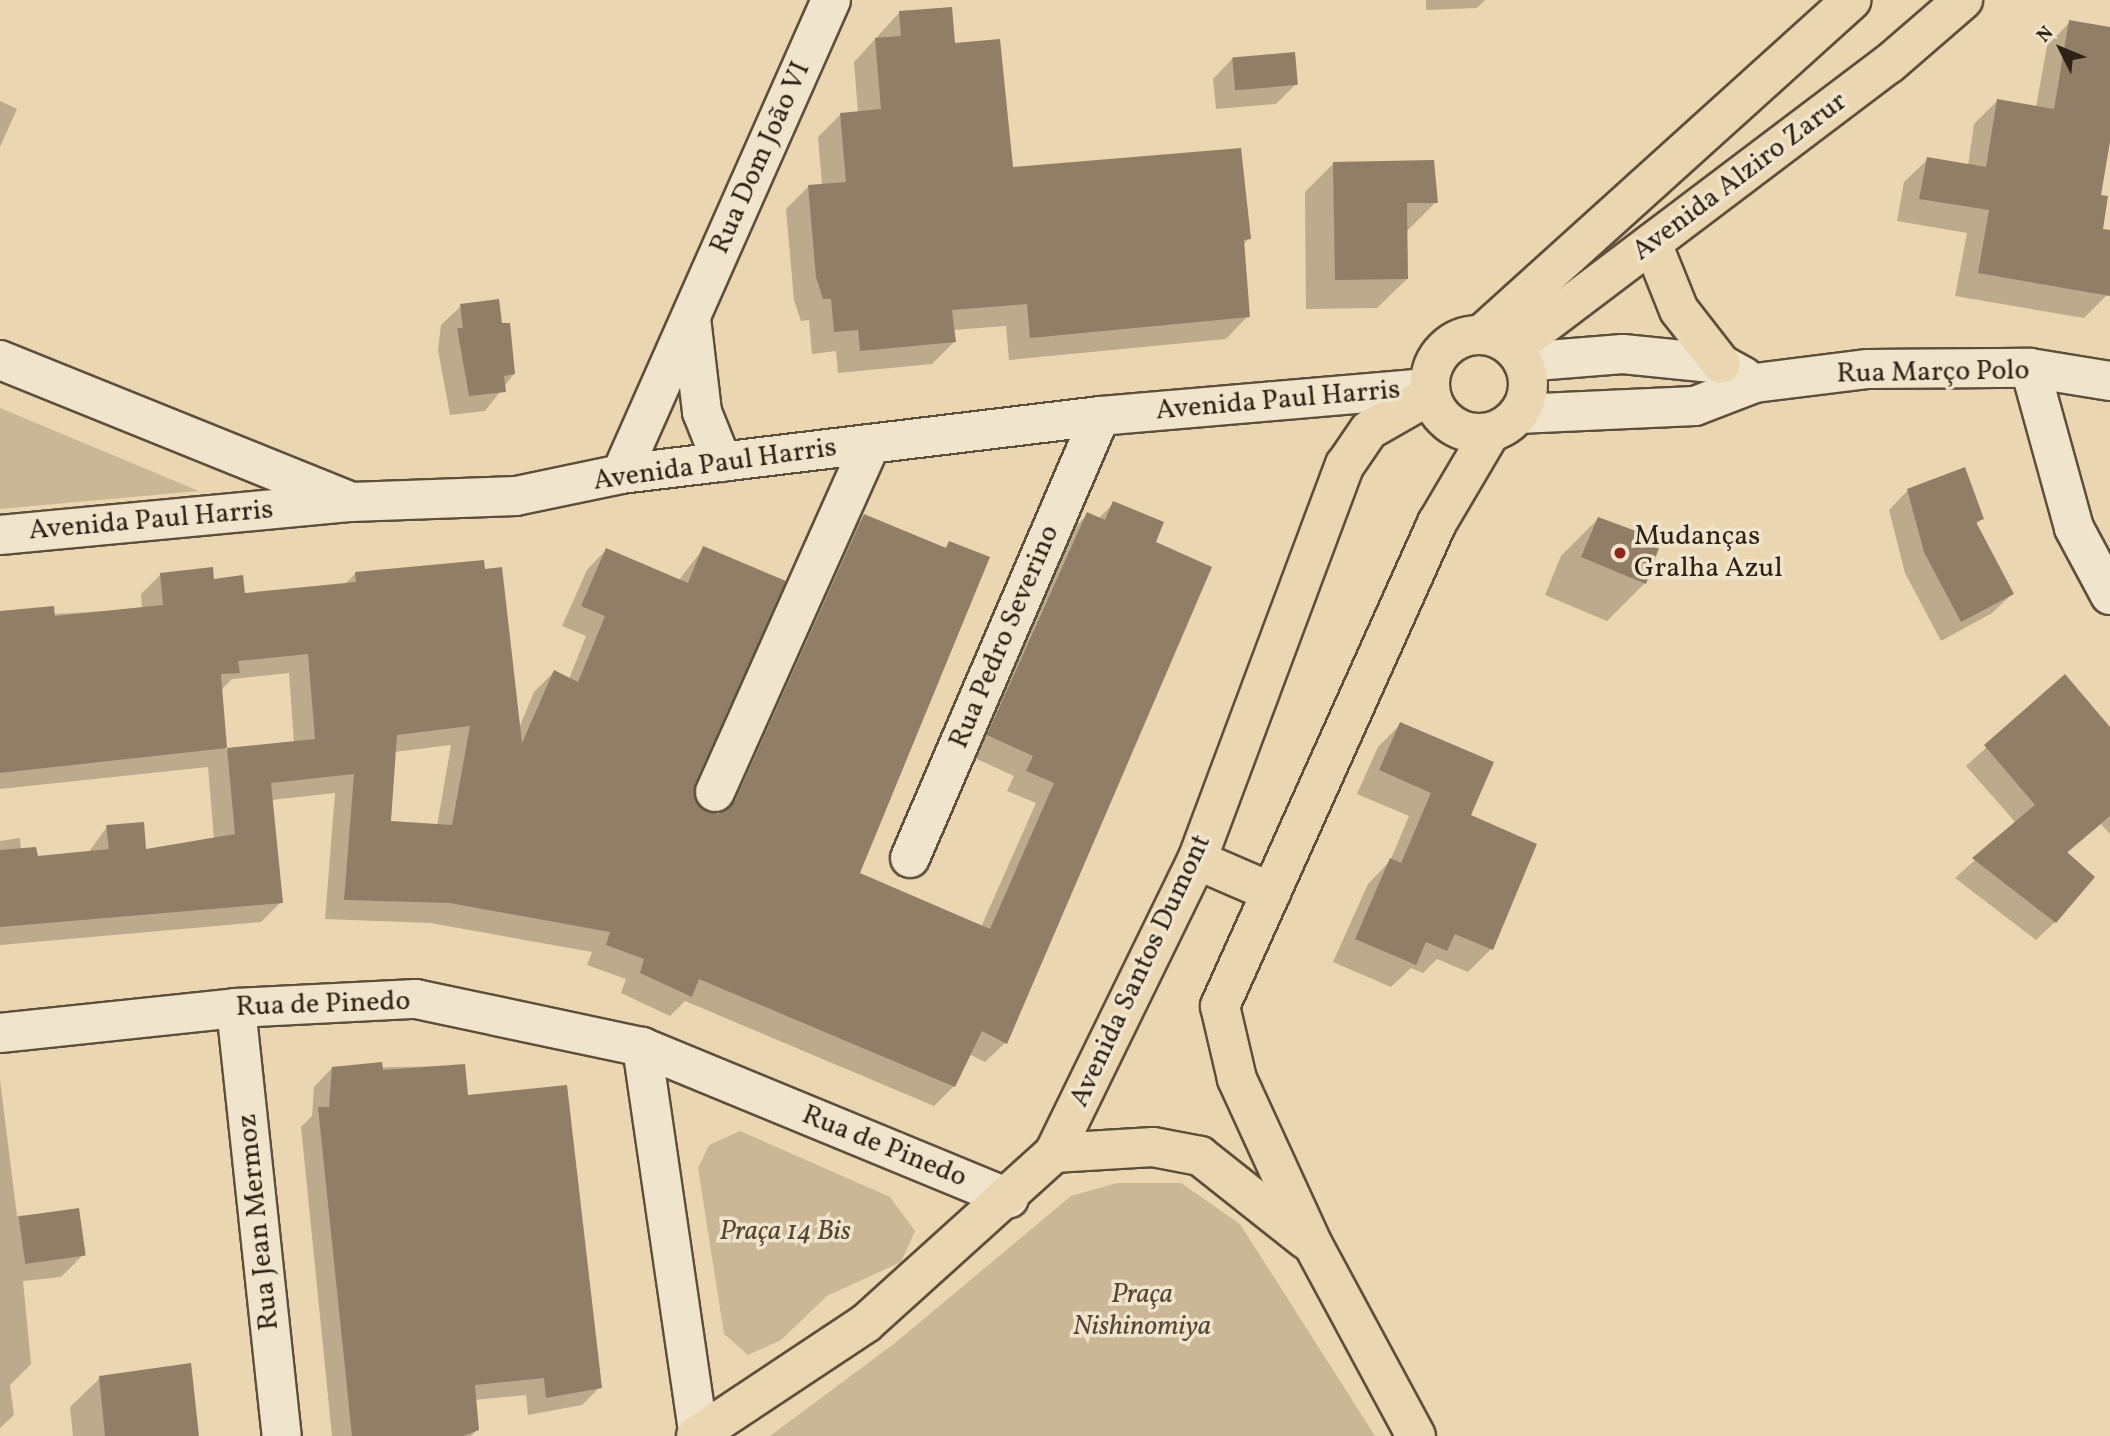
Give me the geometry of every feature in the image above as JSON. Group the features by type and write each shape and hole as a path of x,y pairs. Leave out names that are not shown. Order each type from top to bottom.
{"main road":[{"name":"Avenida Alziro Zarur","path":"1506,348 1852,0"},
{"name":"Avenida Alziro Zarur","path":"1506,348 1652,243 1963,0"},
{"path":"1652,243 1679,310 1721,364"},
{"path":"1416,1436 1313,1245 1237,1079 1220,1006 1437,523 1504,424 1526,398 1506,348 1450,344 1431,372 1430,392 1436,410 1459,430 1504,424"},
{"name":"Avenida Santos Dumont","path":"697,1435 866,1323 1009,1198 1054,1153 1197,860 1345,466 1369,430 1430,392"},
{"path":"1197,860 1271,892"},
{"path":"1054,1153 1153,1147 1200,1156 1313,1245"}],"street":[{"name":"Rua Dom João VI","path":"621,474 831,0"},
{"path":"691,316 702,412 722,462"},
{"path":"1506,348 1623,354 1721,364 1755,383"},
{"path":"0,360 351,502"},
{"path":"2030,368 2074,528 2110,595"},
{"name":"Rua Março Polo","path":"1504,424 1695,406 1755,383 1868,369 2030,368 2110,381"},
{"name":"Avenida Paul Harris","path":"0,535 351,502 516,496 621,474 1100,416 1430,392"},
{"name":"Rua Pedro Severino","path":"910,859 1100,416"},
{"path":"715,792 871,444"},
{"name":"Rua de Pinedo","path":"0,1033 236,1008 416,999 642,1047 1009,1198"},
{"name":"Rua Jean Mermoz","path":"236,1008 282,1436"},
{"path":"642,1047 697,1435"}],"green space":[{"path":"0,408 199,491 0,509"},
{"name":"Praça 14 Bis","path":"740,1131 890,1197 915,1231 901,1262 827,1296 781,1340 748,1355 724,1334 698,1168 709,1145"},
{"name":"Praça Nishinomiya","path":"1117,1183 1181,1183 1240,1224 1375,1436 770,1436 895,1343 1071,1196"}],"building":[{"path":"952,7 955,43 1000,39 1013,167 1241,148 1251,239 1244,240 1250,317 1030,338 1027,304 952,310 956,342 860,351 858,330 834,332 831,299 823,299 816,277 808,185 846,182 840,113 881,109 875,38 901,36 899,11"},
{"path":"2069,20 2110,27 2110,142 2101,195 2108,196 2103,229 2110,230 2110,296 1978,273 1989,210 1919,199 1927,157 1986,167 1997,99 2054,109"},
{"path":"1295,52 1298,85 1235,90 1232,57"},
{"path":"1434,160 1438,203 1407,203 1408,279 1335,280 1333,162"},
{"path":"499,299 502,323 510,323 515,374 504,376 506,392 469,396 457,328 463,328 460,304"},
{"path":"1965,467 1984,519 1976,522 2014,594 1961,622 1924,552 1907,489"},
{"path":"1113,501 1164,522 1156,542 1212,567 1007,1044 982,1031 955,1087 699,979 692,997 640,973 644,959 606,945 610,932 450,903 344,900 354,774 271,783 283,903 0,927 0,850 36,847 38,856 109,849 106,825 144,822 146,849 235,834 227,748 0,773 0,611 54,606 55,616 163,605 160,573 213,567 214,579 243,575 245,593 356,582 355,572 484,560 485,569 502,567 522,743 554,670 578,682 605,616 581,606 606,548 688,583 703,546 786,581 695,784 698,805 718,814 735,801 864,514 946,548 949,541 990,557 860,873 990,929 1054,783 1026,771 1033,756 987,735 1087,512 1105,520","holes":["308,654 315,739 227,748 221,674 240,673 238,661","470,726 452,825 391,821 397,735"]},
{"name":"Mudanças Gralha Azul","path":"1598,517 1652,537 1648,545 1659,548 1646,584 1581,557"},
{"path":"2065,674 2110,727 2110,816 2067,852 2095,877 2056,923 1972,858 2035,805 1984,745"},
{"path":"1400,722 1494,762 1471,815 1537,844 1493,950 1455,934 1447,951 1426,942 1416,965 1355,939 1390,858 1401,863 1431,793 1379,770"},
{"path":"382,1062 383,1070 465,1064 468,1095 567,1085 602,1388 546,1398 544,1378 475,1385 479,1430 463,1436 352,1436 318,1107 329,1107 332,1067"},
{"path":"79,1208 86,1256 25,1264 19,1216"},
{"path":"191,1363 199,1436 105,1436 99,1376"}],"place":[{"name":"Mudanças Gralha Azul","path":"1620,553"}]}
